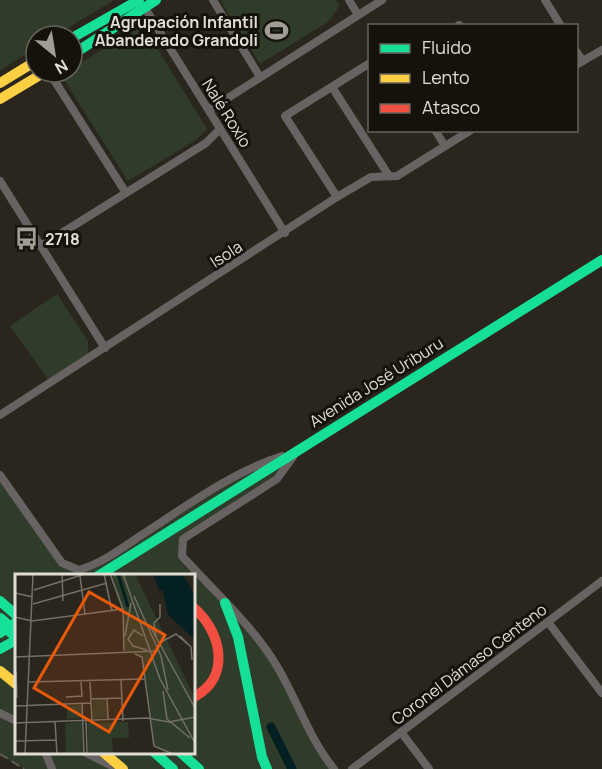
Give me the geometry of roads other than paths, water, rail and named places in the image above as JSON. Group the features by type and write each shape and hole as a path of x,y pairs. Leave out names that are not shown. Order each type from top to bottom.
{"main road":[{"path":"84,32 147,3"},
{"path":"84,47 147,3"},
{"path":"0,83 24,68"},
{"path":"0,99 26,84"},
{"name":"Avenida José Uriburu","path":"101,574 602,260"},
{"name":"Avenida José Uriburu","path":"115,574 168,533"},
{"path":"0,601 15,614"},
{"path":"225,603 238,637 262,757 267,769"},
{"path":"195,609 206,616 219,639 220,660 211,682 195,696"},
{"path":"0,620 15,634"},
{"path":"0,633 15,623"},
{"path":"0,649 15,641"},
{"path":"0,671 15,683"},
{"path":"104,754 123,769"},
{"path":"155,754 173,769"},
{"path":"181,754 199,769"}],"street":[{"path":"213,0 260,77"},
{"path":"349,0 358,15"},
{"path":"209,110 382,0"},
{"path":"545,0 560,24"},
{"name":"Nalé Roxlo","path":"147,3 220,129 285,233"},
{"path":"580,63 602,50"},
{"path":"337,197 285,116 368,64"},
{"path":"55,84 126,193"},
{"path":"332,87 389,176"},
{"path":"41,246 206,143 220,129"},
{"path":"436,132 445,146"},
{"name":"Isola","path":"0,415 285,233 337,197 371,177 397,176 468,132"},
{"path":"0,181 105,348"},
{"path":"0,475 62,563 79,570 103,560 220,485 262,462 297,451"},
{"path":"297,451 277,479 183,540 182,556 225,603 278,668 318,749 334,769"},
{"name":"Coronel Dámaso Centeno","path":"352,769 602,582"},
{"path":"549,622 602,693"},
{"path":"0,714 15,721"},
{"path":"401,732 429,769"},
{"path":"45,754 52,769"},
{"path":"86,754 117,769"}],"waterway":[{"path":"271,727 292,769"}],"railway":[{"path":"0,754 24,769"}],"place":[{"name":"Agrupación Infantil Abanderado Grandoli","path":"276,31"},
{"name":"2718","path":"27,239"}]}
